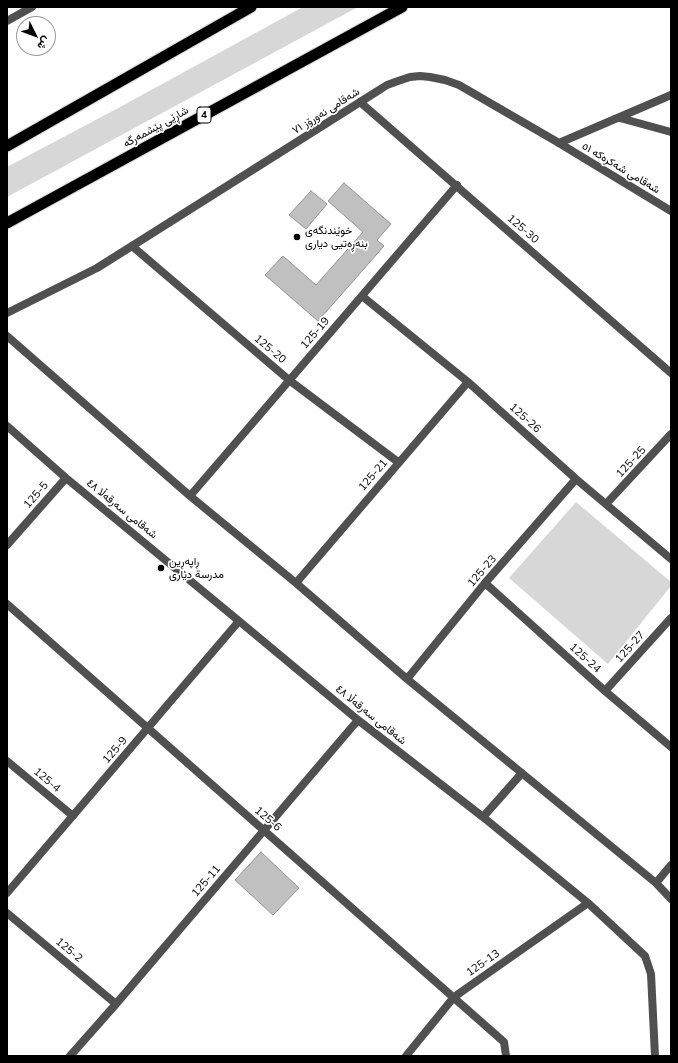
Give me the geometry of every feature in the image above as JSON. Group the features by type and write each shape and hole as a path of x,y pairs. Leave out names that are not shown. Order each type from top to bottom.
{"highway":[{"path":"7,146 251,7"},
{"name":"شاڕێی پێشمەرگە","path":"7,223 402,7"}],"street":[{"path":"7,20 32,7"},
{"name":"شەقامی نەورۆز ٧١","path":"7,313 97,268 387,85 410,77 430,77 459,85 559,143"},
{"path":"559,143 671,95"},
{"name":"125-30","path":"360,102 671,373"},
{"path":"620,118 671,132"},
{"name":"شەقامی شەکرەکە ٥١","path":"559,143 671,211"},
{"name":"125-19","path":"190,496 457,185"},
{"name":"125-20","path":"132,246 289,380 398,462"},
{"name":"125-26","path":"362,296 468,382 576,479 671,559"},
{"path":"7,336 190,496 296,583 407,679 656,883 671,899"},
{"name":"125-21","path":"296,583 468,382"},
{"name":"شەقامی سەرقەڵا ٤٨","path":"7,426 66,478 240,620 358,720 483,817 588,903 645,956 651,974 655,1056"},
{"name":"125-25","path":"606,504 671,434"},
{"name":"125-5","path":"7,545 66,478"},
{"name":"125-23","path":"407,679 485,583 576,479"},
{"name":"125-24","path":"485,583 605,691 671,747"},
{"name":"125-6","path":"7,604 504,1042 506,1056"},
{"name":"125-27","path":"605,691 671,618"},
{"name":"125-9","path":"7,893 240,620"},
{"name":"125-11","path":"70,1056 358,720"},
{"name":"125-4","path":"7,761 73,816"},
{"path":"483,817 522,773"},
{"path":"656,883 671,865"},
{"name":"125-13","path":"406,1056 454,997 588,903"},
{"name":"125-2","path":"7,913 116,1004"}],"shaded area":[{"path":"303,7 358,7 7,197 7,167"},
{"path":"576,502 671,582 671,586 608,664 509,578"}],"building":[{"path":"344,183 391,224 377,240 384,246 318,321 265,275 283,256 316,285 363,232 328,201"},
{"path":"311,191 327,204 306,229 289,215"},
{"path":"261,852 299,888 273,915 235,880"}],"place":[{"name":"خوێندنگەی بنەڕەتیی دیاری","path":"297,237"},
{"name":"ڕاپەڕین مدرسة ديارى","path":"161,568"}]}
